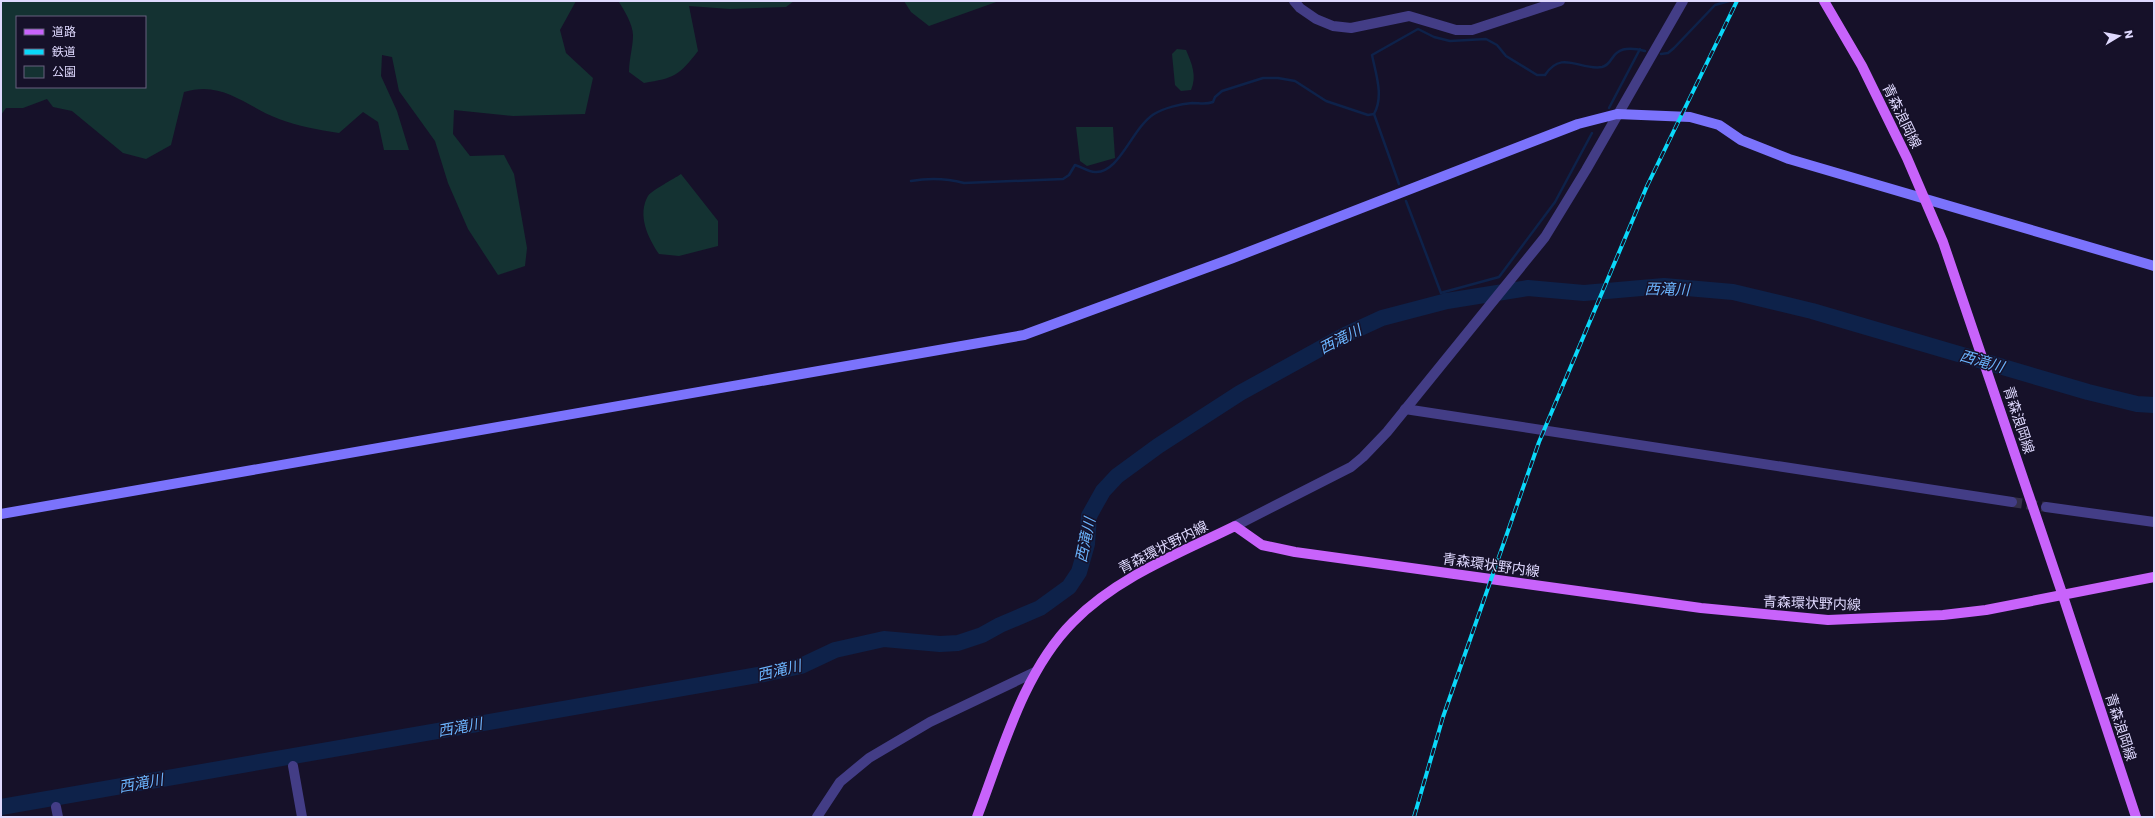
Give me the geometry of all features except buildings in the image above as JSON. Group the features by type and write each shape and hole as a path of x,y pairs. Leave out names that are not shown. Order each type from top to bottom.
{"main road":[{"name":"青森浪岡線","path":"1824,1 1862,66 1907,158 1944,242 2136,817"},
{"name":"青森環状野内線","path":"977,817 1020,704 1036,672 1073,622 1091,606 1120,585 1165,560 1235,526 1262,545 1288,551 1760,615 1828,620 1929,616 1986,610 2154,577"}],"street":[{"path":"1294,1 1300,8 1316,19 1333,26 1351,28 1409,16 1456,30 1472,30 1560,1"},
{"path":"1235,526 1351,467 1375,446 1545,237 1683,1"},
{"path":"1,514 1024,335 1233,258 1578,124 1617,114 1690,117 1719,124 1741,140 1789,159 2154,266"},
{"path":"1406,408 2012,502"},
{"path":"2046,507 2154,522"},
{"path":"817,817 840,782 869,758 930,722 1036,672"},
{"path":"293,766 302,817"}],"green space":[{"path":"1,1 576,1 560,30 566,53 593,78 585,114 513,116 454,110 453,134 470,156 504,155 514,174 527,248 525,266 498,275 468,229 448,183 435,141 399,91 392,57 382,55 381,76 397,111 409,150 384,150 378,122 363,112 339,133 323,131 279,119 233,96 211,89 198,89 184,92 171,145 146,159 123,153 72,111 53,107 47,99 23,108 6,108 1,115"},
{"path":"618,1 794,1 786,7 730,9 689,6 698,51 686,66 675,74 669,77 644,83 629,72 633,31 628,17"},
{"path":"904,1 999,1 929,26 911,12"},
{"path":"1177,49 1186,50 1190,60 1194,75 1191,90 1181,91 1175,85 1172,54"},
{"path":"1076,127 1113,127 1115,158 1087,166 1080,161"},
{"path":"681,174 718,221 718,246 679,256 659,254 651,241 645,226 645,203 650,194"}],"waterway":[{"path":"1661,54 1668,53 1674,48 1715,5 1729,1"},
{"path":"911,181 937,179 964,183 1063,179 1069,175 1075,165 1092,172 1104,171 1111,166 1139,129 1154,114 1167,108 1182,104 1210,103 1213,102 1215,97 1222,91 1263,78 1278,78 1295,81 1326,101 1368,115 1374,114 1377,107 1379,93 1372,55 1418,29 1434,37 1450,41 1486,39 1497,45 1506,56 1537,75 1545,75 1551,67 1558,63 1565,62 1602,67 1605,66 1621,50 1631,49 1645,51"},
{"path":"1609,108 1640,49"},
{"path":"1374,114 1399,184"},
{"path":"1447,301 1444,292 1499,277 1555,202 1592,133"},
{"path":"1406,201 1441,293 1444,292"},
{"name":"西滝川","path":"1,807 764,674 801,666 835,650 884,639 940,644 958,643 982,635 1000,625 1040,608 1069,587 1079,572 1087,544 1089,516 1103,491 1117,476 1158,446 1240,393 1345,335 1382,318 1447,301 1528,288 1584,293 1664,286 1733,292 1812,311 2088,392 2137,404 2154,405"}],"tunnel":[{"path":"2012,502 2046,507"}],"railway":[{"path":"1414,817 1443,717 1539,442 1647,186 1737,1"}]}
